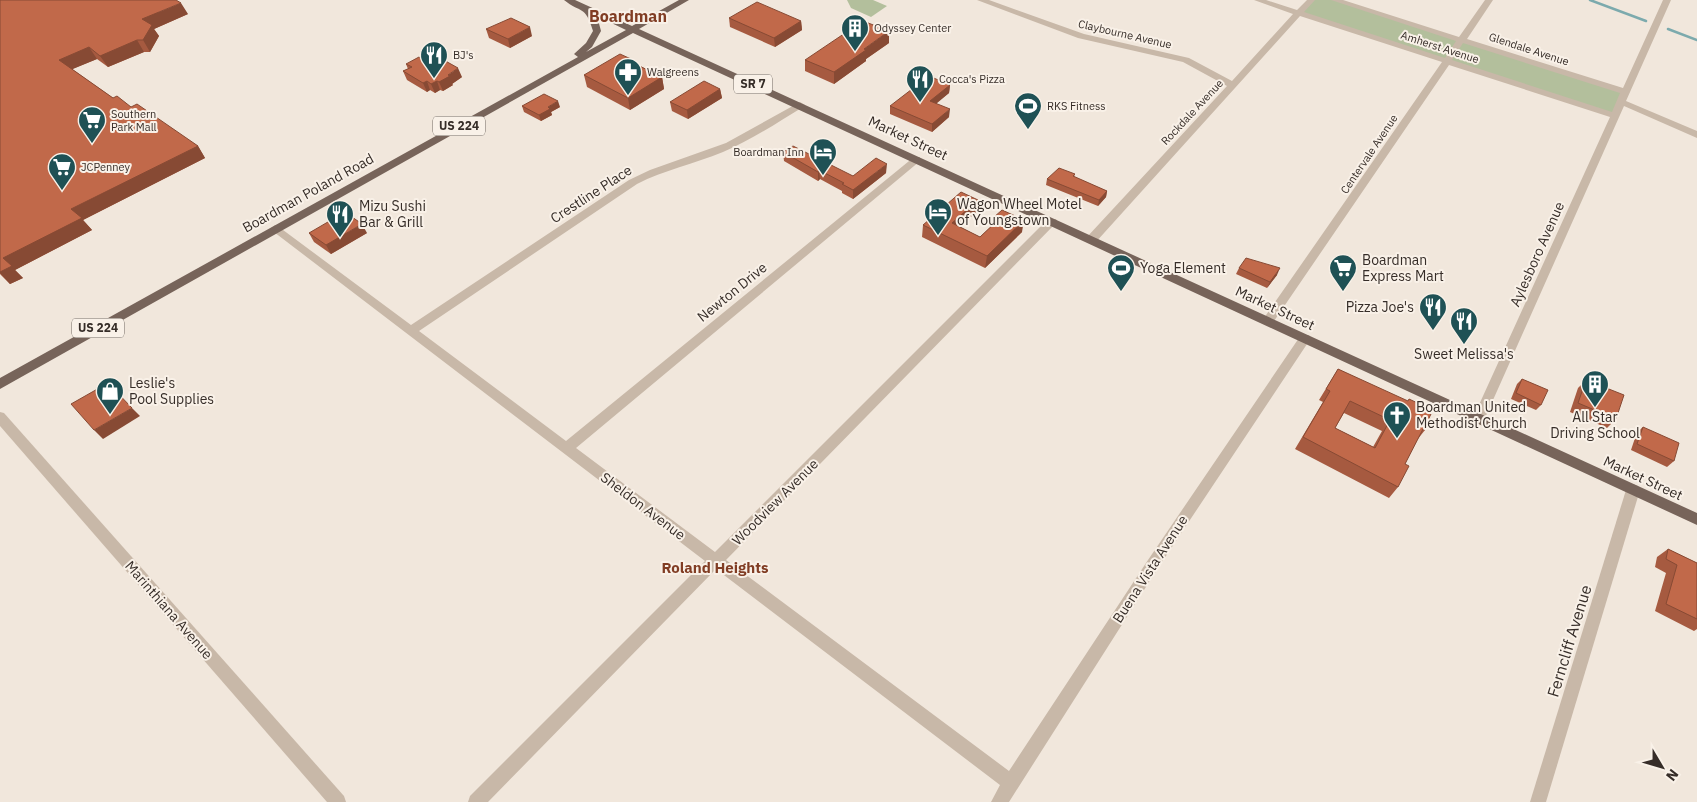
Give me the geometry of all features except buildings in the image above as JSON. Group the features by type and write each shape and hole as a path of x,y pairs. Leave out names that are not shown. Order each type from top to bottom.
{"main road":[{"name":"Market Street","path":"568,0 1697,519"},
{"name":"US 224","path":"632,30 685,0"},
{"path":"555,73 573,59 595,36 596,26 587,9"},
{"name":"Boardman Poland Road","path":"0,384 632,30"}],"street":[{"name":"Claybourne Avenue","path":"981,0 1080,36 1186,60 1232,85"},
{"name":"Amherst Avenue","path":"1258,0 1616,116"},
{"name":"Rockdale Avenue","path":"1092,240 1310,0"},
{"name":"Glendale Avenue","path":"1335,0 1462,40 1624,97 1697,135"},
{"name":"Centervale Avenue","path":"1268,321 1489,0"},
{"name":"Aylesboro Avenue","path":"1479,418 1667,0"},
{"name":"Crestline Place","path":"411,330 633,182 666,166 704,156 733,144 800,105"},
{"name":"Newton Drive","path":"567,448 917,160"},
{"name":"Woodview Avenue","path":"476,802 1052,221"},
{"name":"Sheldon Avenue","path":"275,229 1011,783"},
{"name":"Buena Vista Avenue","path":"999,802 1304,338"},
{"name":"Marinthiana Avenue","path":"0,417 338,802"},
{"name":"Ferncliff Avenue","path":"1538,802 1633,490"}],"green space":[{"path":"847,0 873,0 887,6 871,17 851,8"},
{"path":"1311,0 1335,0 1626,92 1616,116 1299,13"}],"waterway":[{"path":"1590,0 1646,21"},
{"path":"1668,29 1697,40"}],"place":[{"name":"Odyssey Center","path":"855,52"},
{"name":"BJ's","path":"434,79"},
{"name":"Walgreens","path":"628,96"},
{"name":"Cocca's Pizza","path":"920,103"},
{"name":"RKS Fitness","path":"1028,130"},
{"name":"Southern Park Mall","path":"92,144"},
{"name":"Boardman Inn","path":"823,176"},
{"name":"JCPenney","path":"62,191"},
{"name":"Wagon Wheel Motel of Youngstown","path":"938,236"},
{"name":"Mizu Sushi Bar & Grill","path":"340,238"},
{"name":"Yoga Element","path":"1121,292"},
{"name":"Boardman Express Mart","path":"1343,292"},
{"name":"Pizza Joe's","path":"1433,331"},
{"name":"Sweet Melissa's","path":"1464,345"},
{"name":"All Star Driving School","path":"1595,408"},
{"name":"Leslie's Pool Supplies","path":"110,415"},
{"name":"Boardman United Methodist Church","path":"1397,439"}],"district":[{"name":"Boardman","path":"628,16"},
{"name":"Roland Heights","path":"715,568"}]}
